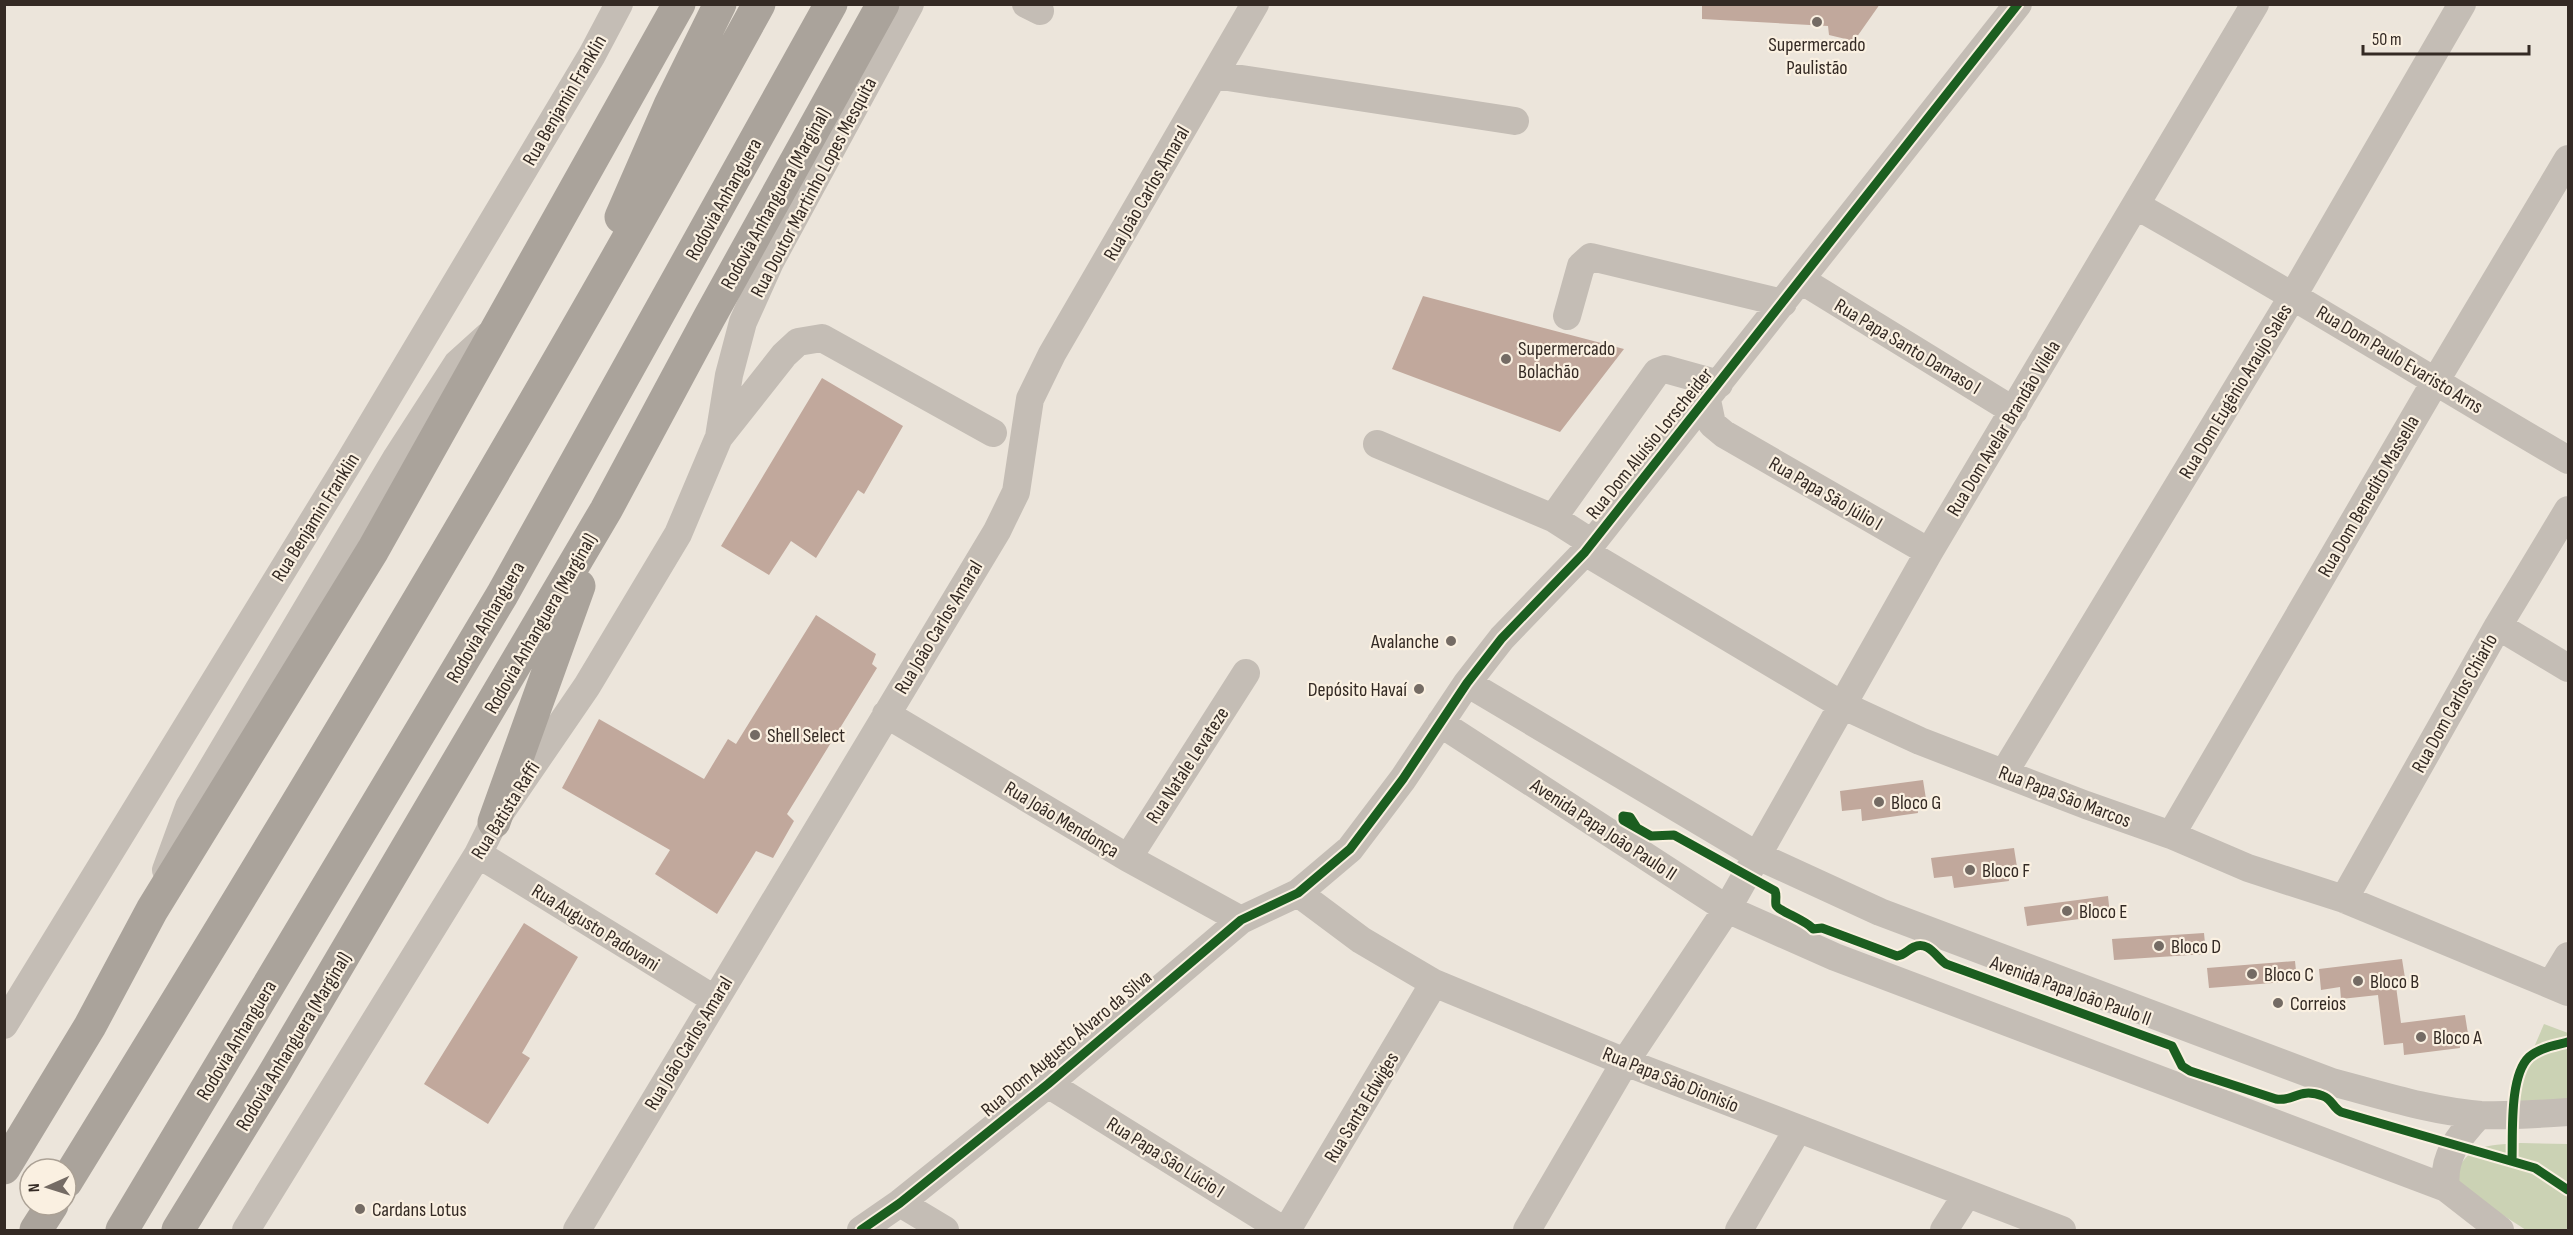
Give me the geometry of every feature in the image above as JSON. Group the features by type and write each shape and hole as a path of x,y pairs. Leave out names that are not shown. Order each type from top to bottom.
{"highway":[{"path":"4,1168 90,1026 152,910 373,550 496,329 562,218 679,4"},
{"path":"480,498 615,230 670,105 720,4"},
{"path":"78,1163 290,819 480,498 648,208 759,4"},
{"name":"Rodovia Anhanguera","path":"122,1230 502,595 831,4"},
{"name":"Rodovia Anhanguera (Marginal)","path":"178,1230 281,1062 606,510 709,318 883,4"},
{"path":"494,822 606,510"},
{"path":"36,1230 44,1217"}],"street":[{"name":"Rua Benjamin Franklin","path":"4,1025 355,452 592,55 619,4"},
{"name":"Rua Doutor Martinho Lopes Mesquita","path":"729,375 743,322 770,262 910,4"},
{"name":"Rua João Carlos Amaral","path":"577,1230 997,531 1016,492 1030,399 1052,354 1255,4"},
{"name":"Rua Dom Aluísio Lorscheider","path":"1298,893 1350,849 1403,779 1467,683 1502,638 1588,548 2018,4"},
{"name":"Rua Dom Avelar Brandão Vilela","path":"1527,1230 1625,1062 1727,909 1929,552 2137,206 2255,4"},
{"name":"Rua Dom Eugênio Araujo Sales","path":"2004,773 2294,294 2462,4"},
{"path":"1215,75 1515,121"},
{"name":"Rua Dom Benedito Massella","path":"2171,835 2568,159"},
{"name":"Rua Dom Paulo Evaristo Arns","path":"2137,206 2294,294 2435,382 2568,460"},
{"path":"1567,316 1581,266 1591,257 1783,303"},
{"name":"Rua Papa Santo Damaso I","path":"1801,280 2014,411"},
{"path":"719,437 784,355 798,342 822,338 993,433"},
{"path":"1553,519 1657,372 1665,369 1713,392"},
{"name":"Rua Batista Raffi","path":"246,1230 478,854 494,822 587,686 678,534 719,437 729,375"},
{"name":"Rua Papa São Júlio I","path":"1713,392 1712,424 1724,434 1929,552"},
{"name":"Rua Papa São Júlio I","path":"1682,431 1704,429 1724,434"},
{"name":"Rua Papa São Marcos","path":"1377,444 1553,519 1588,548 1842,705 1920,741 2171,835 2248,868 2344,899 2560,988"},
{"name":"Rua Dom Carlos Chiarlo","path":"2344,899 2498,626 2568,510"},
{"path":"2498,626 2568,668"},
{"name":"Rua Natale Levateze","path":"1128,858 1246,673"},
{"name":"Avenida Papa João Paulo II","path":"1467,683 1758,856 1880,912 2332,1082 2405,1102 2479,1114 2513,1116 2568,1112"},
{"name":"Rua João Mendonça","path":"886,714 1128,858 1241,920"},
{"name":"Avenida Papa João Paulo II","path":"1440,723 1727,909 1834,957 2446,1188 2500,1230"},
{"name":"Rua Augusto Padovani","path":"478,854 714,999"},
{"name":"Rua Dom Augusto Álvaro da Silva","path":"861,1230 900,1203 1048,1084 1241,920 1298,893"},
{"name":"Rua Papa São Dionisío","path":"1298,893 1361,940 1434,982 1625,1062 2062,1230"},
{"path":"2560,988 2568,956"},
{"name":"Rua Santa Edwiges","path":"1285,1230 1434,982"},
{"name":"Rua Papa São Lúcio I","path":"1048,1084 1285,1230"},
{"path":"2446,1188 2446,1167 2453,1145 2479,1114"},
{"path":"1738,1230 1798,1129"},
{"path":"1944,1230 1967,1194"},
{"path":"900,1203 945,1230"}],"green space":[{"path":"2544,1024 2568,1033 2568,1108 2507,1110"},
{"path":"2521,1143 2568,1144 2568,1230 2526,1230 2456,1185 2458,1172 2469,1155 2486,1147"}],"building":[{"name":"Supermercado Paulistão","path":"1702,4 1880,4 1854,41 1829,35 1828,26 1702,19"},
{"name":"Supermercado Bolachão","path":"1423,296 1624,349 1560,432 1392,369"},
{"path":"822,378 903,426 864,494 858,490 816,558 791,541 769,575 721,546"},
{"path":"816,615 876,654 872,664 877,668 787,814 794,821 773,858 756,851 717,914 655,874 670,850 562,788 599,719 704,779 728,739 736,744"},
{"name":"Bloco G","path":"1923,780 1926,799 1916,801 1918,813 1862,821 1861,809 1842,811 1840,791"},
{"name":"Bloco F","path":"2014,848 2017,867 2007,868 2009,881 1954,888 1952,876 1934,878 1931,858"},
{"name":"Bloco E","path":"2108,896 2110,915 2027,926 2024,907"},
{"path":"524,923 578,957 522,1053 530,1058 488,1124 424,1084"},
{"name":"Bloco D","path":"2204,933 2206,954 2114,960 2112,939"},
{"path":"2402,959 2405,978 2395,979 2401,1023 2465,1015 2468,1034 2458,1035 2460,1048 2404,1055 2403,1043 2384,1045 2378,995 2341,999 2340,987 2321,990 2319,969"},
{"name":"Bloco C","path":"2295,961 2297,981 2209,988 2207,968"}],"cycle path":[{"path":"861,1230 900,1203 1048,1084 1241,920 1298,893 1350,849 1403,779 1467,683 1502,638 1585,552 2018,4"},
{"path":"1637,828 1630,817 1623,816 1623,820 1651,836 1674,835 1775,891 1776,905 1813,929 1822,928 1897,956 1919,945 1924,946 1946,964 2172,1046 2182,1066 2190,1071 2276,1099 2288,1099 2308,1093 2323,1096 2341,1112 2535,1168 2568,1190"},
{"path":"2512,1161 2513,1106 2518,1077 2523,1066 2529,1057 2538,1051 2568,1042"}],"place":[{"name":"Supermercado Paulistão","path":"1817,22"},
{"name":"Supermercado Bolachão","path":"1506,359"},
{"name":"Avalanche","path":"1451,641"},
{"name":"Depósito Havaí","path":"1419,689"},
{"name":"Shell Select","path":"755,735"},
{"name":"Bloco G","path":"1879,802"},
{"name":"Bloco F","path":"1970,870"},
{"name":"Bloco E","path":"2067,911"},
{"name":"Bloco D","path":"2159,946"},
{"name":"Bloco C","path":"2252,974"},
{"name":"Bloco B","path":"2358,981"},
{"name":"Correios","path":"2278,1003"},
{"name":"Bloco A","path":"2421,1037"},
{"name":"Cardans Lotus","path":"360,1209"}]}
